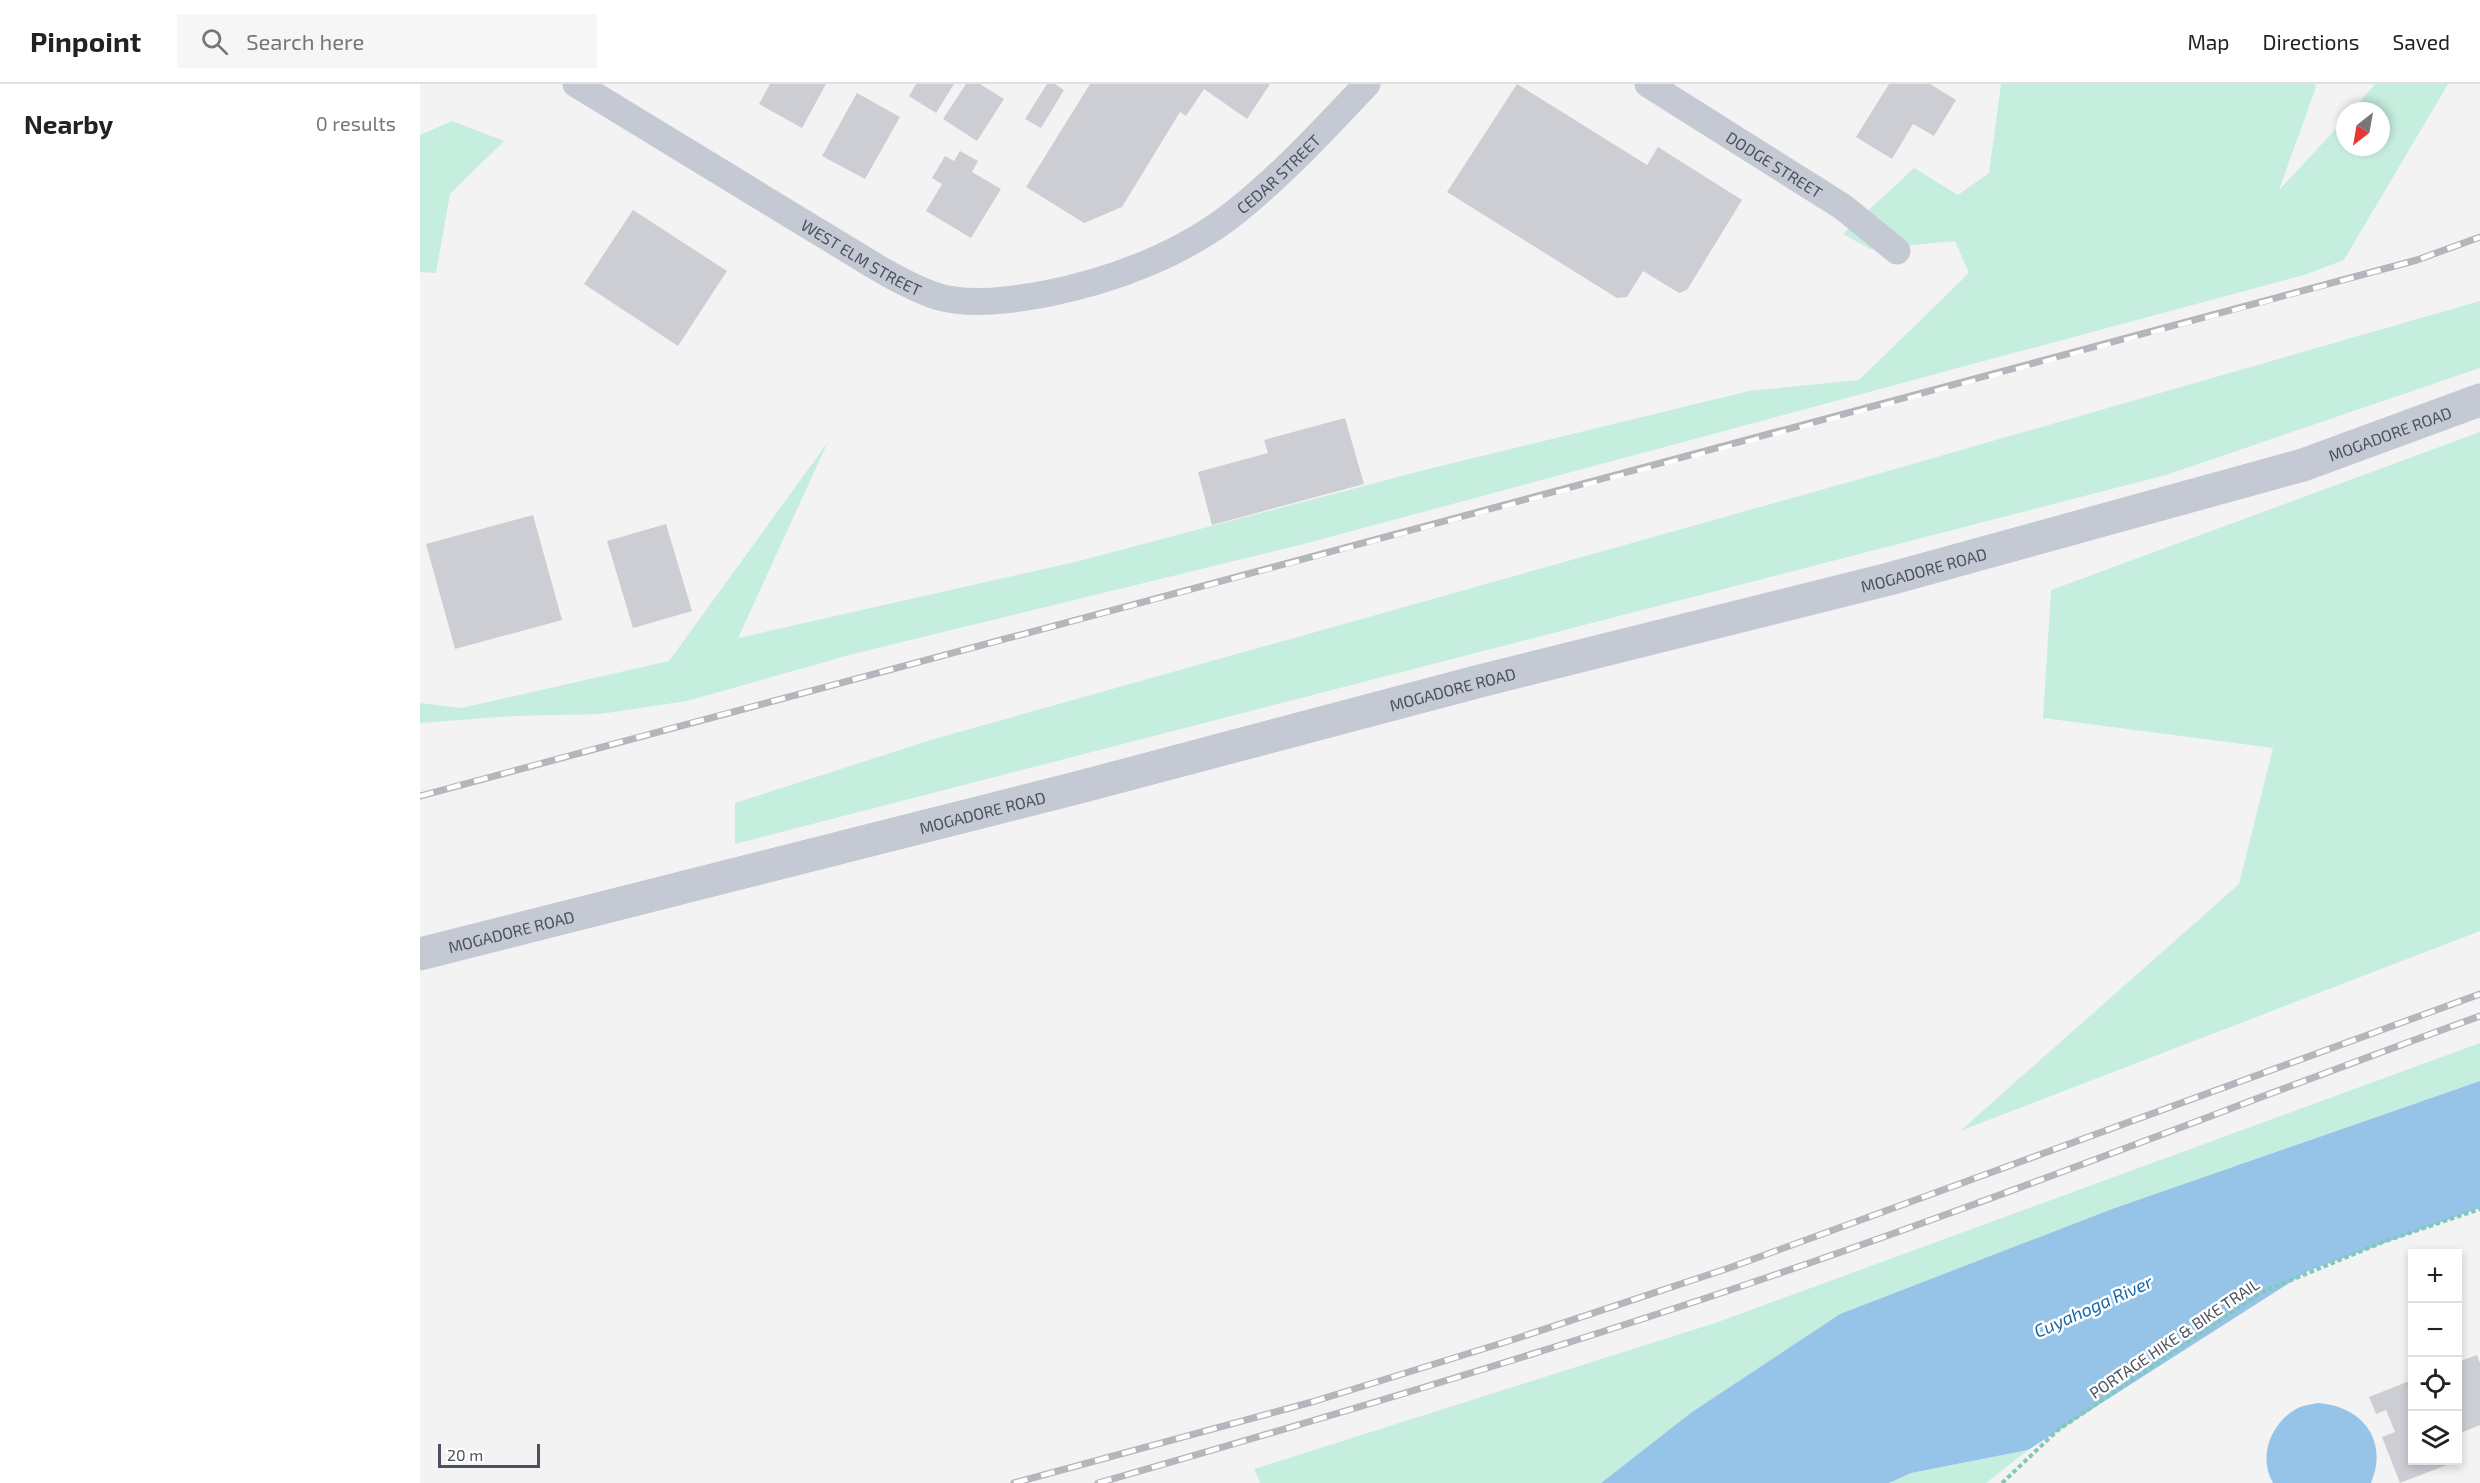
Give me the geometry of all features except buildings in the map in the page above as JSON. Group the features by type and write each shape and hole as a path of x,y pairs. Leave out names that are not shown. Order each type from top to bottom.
{"street":[{"name":"WEST ELM STREET","path":"576,84 870,262 939,297 970,300 1017,300 1084,287 1135,269 1179,248"},
{"name":"CEDAR STREET","path":"1179,248 1237,211 1321,132 1367,84"},
{"name":"DODGE STREET","path":"1648,84 1843,207 1898,251"},
{"name":"MOGADORE ROAD","path":"420,954 1080,787 1480,681 1889,579 2303,465 2480,400"}],"path":[{"name":"PORTAGE HIKE & BIKE TRAIL","path":"2002,1483 2058,1430 2260,1293 2383,1242 2480,1209"}],"green space":[{"path":"2001,84 2314,84 2316,87 2279,190 2336,129 2336,156 2390,156 2390,102 2360,102 2375,84 2448,84 2344,260 2304,275 1300,545 853,654 687,701 600,714 515,716 420,723 420,703 461,708 669,661 828,442 738,638 1075,562 1428,469 1749,391 1859,380 1969,273 1955,241 1870,249 1843,234 1914,168 1958,195 1989,173"},
{"path":"452,121 504,141 450,194 436,273 420,272 420,135"},
{"path":"2480,301 2480,368 2166,475 735,844 735,803 934,739 1874,475"},
{"path":"2480,432 2480,931 1960,1131 2239,884 2273,748 2043,718 2051,590"},
{"path":"2480,1043 2480,1081 2112,1209 1840,1314 1692,1412 1601,1483 1260,1483 1254,1469 1715,1323"},
{"path":"2028,1450 1986,1483 1889,1483 1911,1473"}],"water":[{"name":"Cuyahoga River","path":"2480,1081 2480,1208 2308,1271 2028,1450 1911,1473 1889,1483 1601,1483 1692,1412 1840,1314 2112,1209"},
{"path":"2318,1403 2347,1411 2359,1418 2368,1428 2377,1453 2371,1483 2273,1483 2268,1473 2267,1451 2275,1430 2290,1413 2302,1406"}],"railway":[{"path":"420,796 2168,328 2417,260 2480,237"},
{"path":"1014,1483 1312,1402 1515,1339 1729,1268 2480,994"},
{"path":"1098,1483 1418,1389 1736,1288 2016,1189 2480,1016"}]}
